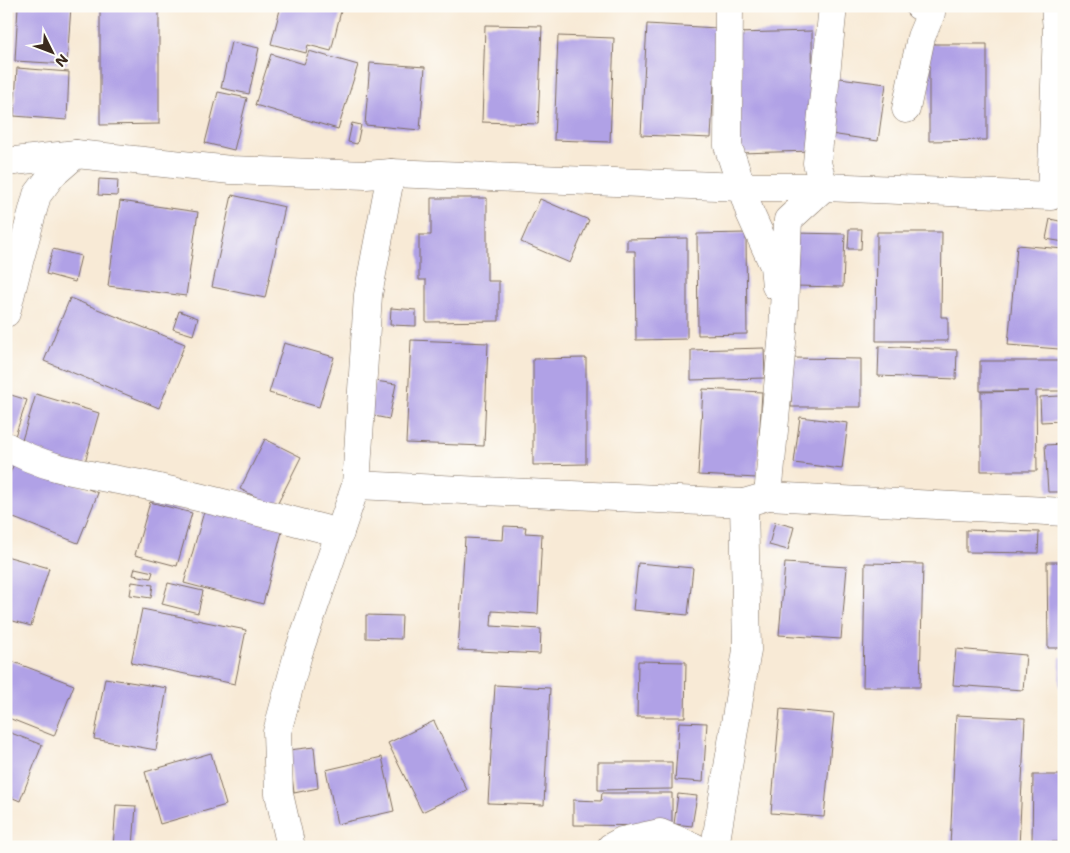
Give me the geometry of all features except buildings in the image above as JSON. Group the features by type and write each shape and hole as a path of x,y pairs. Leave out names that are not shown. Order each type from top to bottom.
{"street":[{"path":"729,6 728,146 750,213 774,266 782,332"},
{"path":"824,187 817,163 832,6"},
{"path":"906,109 922,37 931,13 919,6"},
{"path":"6,162 76,154 231,170 366,175 391,173 741,187 824,187 1057,197 1057,30 1055,6"},
{"path":"6,313 37,195 52,175 76,154"},
{"path":"291,847 279,794 277,732 298,654 356,485 368,295 391,173"},
{"path":"715,847 747,650 756,499 782,332 788,220 824,187"},
{"path":"6,446 21,455 65,470 162,488 340,533"},
{"path":"356,485 1064,512"},
{"path":"611,847 622,841 660,833 694,847"}]}
